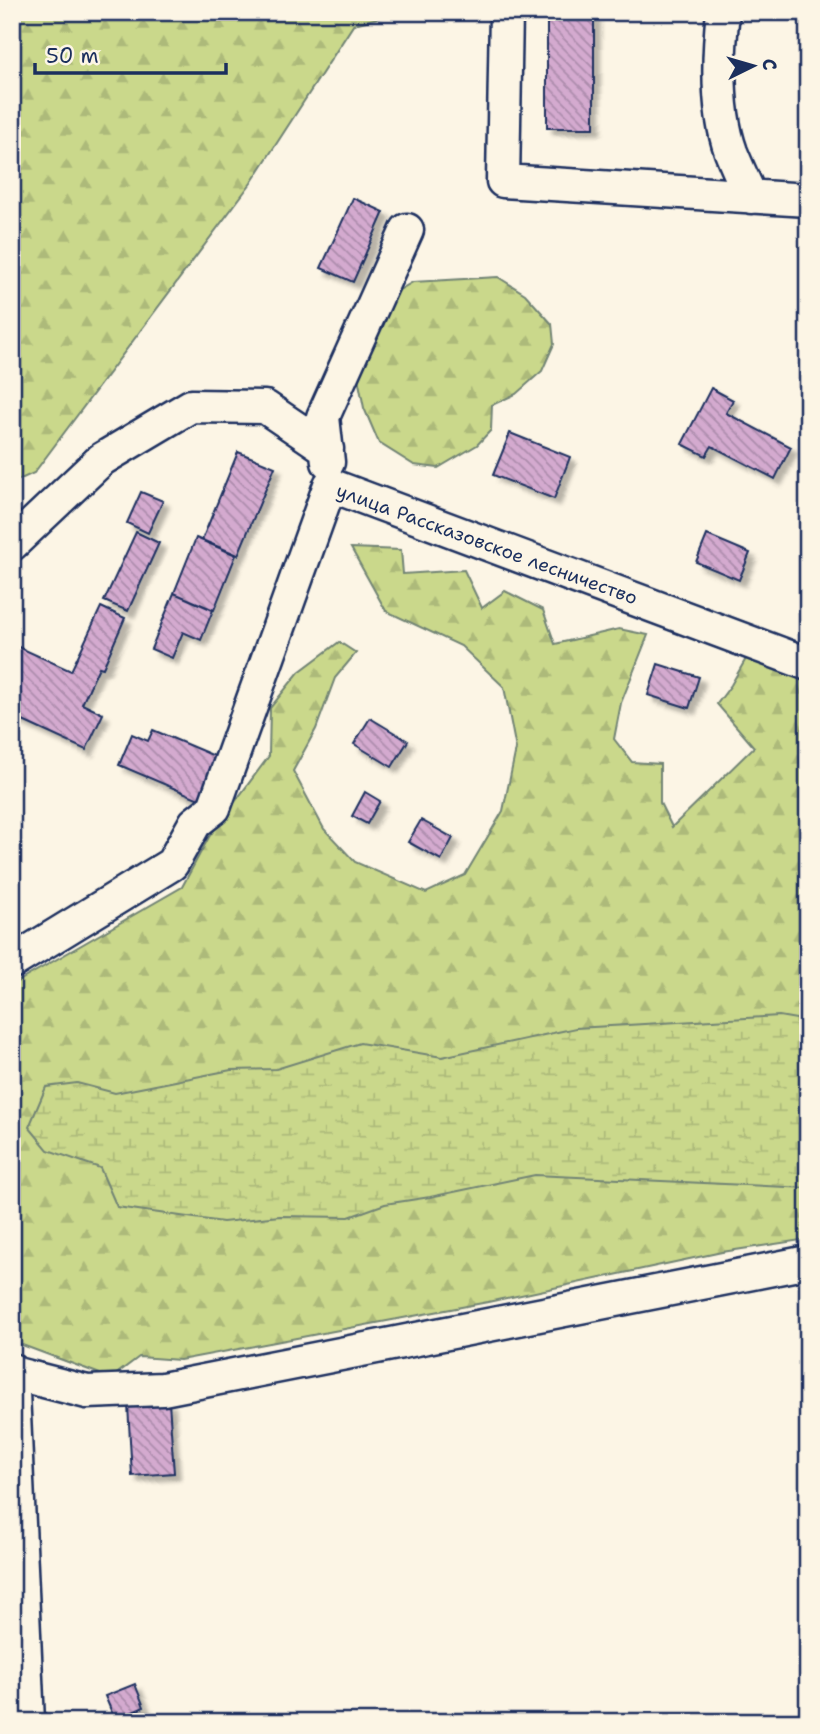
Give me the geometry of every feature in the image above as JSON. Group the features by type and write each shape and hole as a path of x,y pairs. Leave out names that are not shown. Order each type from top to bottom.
{"street":[{"path":"506,12 503,181 808,200"},
{"path":"723,12 720,65 722,108 730,150 751,197"},
{"path":"330,485 323,417 407,230"},
{"path":"12,544 102,459 191,406 265,407 327,449"},
{"name":"улица Рассказовское лесничество","path":"12,962 172,864 195,823 214,808 330,485 808,664"},
{"path":"27,1715 13,1372 88,1392 163,1389 808,1262"}],"green space":[{"path":"12,12 403,12 354,24 251,183 34,473 12,483"},
{"path":"498,277 525,294 552,324 554,344 542,371 516,394 492,405 491,430 477,445 438,468 414,465 379,443 364,408 356,368 384,299 413,282"},
{"path":"351,548 401,550 403,574 464,570 482,608 505,591 543,610 555,644 619,629 648,635 621,703 614,739 632,762 660,764 660,803 672,827 754,747 717,704 747,657 808,673 808,1239 722,1252 488,1302 180,1360 139,1357 111,1378 14,1342 12,985 182,887 209,837 269,756 270,708 299,672 339,642 356,653 335,678 316,729 293,771 324,829 355,862 426,893 465,875 503,811 516,749 504,687 461,646 386,611"},
{"path":"779,1016 808,1021 808,1188 535,1175 385,1204 349,1217 280,1216 223,1222 117,1207 100,1168 48,1150 29,1127 46,1087 77,1083 115,1093 231,1070 276,1069 360,1043 442,1057 576,1028"}],"building":[{"path":"547,15 594,15 594,128 547,128"},
{"path":"353,198 384,212 353,282 321,268"},
{"path":"711,388 733,400 726,413 791,447 775,479 712,446 706,456 682,444"},
{"path":"510,433 570,457 554,499 493,475"},
{"path":"238,452 275,467 238,555 202,540"},
{"path":"141,492 163,501 148,533 127,523"},
{"path":"136,532 159,543 128,611 104,601"},
{"path":"707,535 750,553 739,580 696,562"},
{"path":"196,538 236,555 214,610 174,593"},
{"path":"174,593 213,610 201,640 183,632 172,658 151,649"},
{"path":"101,607 125,618 103,668 99,667 82,704 103,714 86,750 12,716 12,644 71,671"},
{"path":"658,664 699,677 689,708 648,695"},
{"path":"370,718 408,741 392,767 354,744"},
{"path":"153,730 217,757 199,799 119,765 132,734 148,741"},
{"path":"365,792 380,801 367,824 352,816"},
{"path":"421,820 453,838 441,860 408,842"},
{"path":"169,1402 174,1473 132,1476 128,1405"},
{"path":"135,1684 144,1707 115,1720 105,1696"}]}
